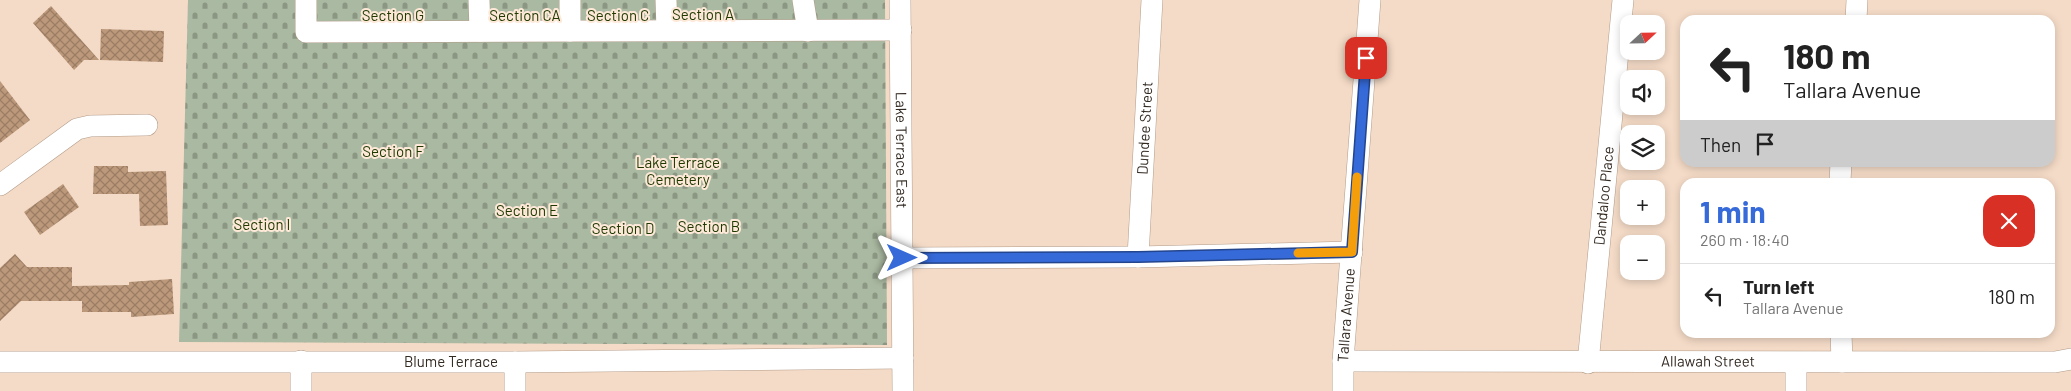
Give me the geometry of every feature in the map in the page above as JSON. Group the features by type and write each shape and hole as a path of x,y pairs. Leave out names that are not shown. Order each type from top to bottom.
{"street":[{"path":"306,0 306,32 901,30"},
{"path":"479,0 480,31"},
{"path":"570,0 570,31"},
{"path":"666,0 666,30"},
{"path":"804,0 808,31"},
{"name":"Lake Terrace East","path":"900,0 903,391"},
{"name":"Dundee Street","path":"1138,257 1152,0"},
{"name":"Tallara Avenue","path":"1343,391 1370,0"},
{"name":"Dandaloo Place","path":"1588,363 1623,0"},
{"path":"1856,15 1857,0"},
{"path":"0,185 78,129 90,126 147,125"},
{"path":"902,258 1138,257 1352,252"},
{"path":"1841,338 1842,362"},
{"name":"Blume Terrace","path":"0,362 515,362 903,358"},
{"name":"Allawah Street","path":"1344,361 1796,363 2055,362 2071,359"},
{"path":"301,361 301,391"},
{"path":"515,362 515,391"},
{"path":"1796,363 1796,391"}],"green space":[{"name":"Lake Terrace Cemetery","path":"188,0 885,0 887,345 179,342"}],"building":[{"path":"51,6 99,60 84,60 74,70 33,23"},
{"path":"101,29 164,31 163,62 100,60"},
{"path":"0,81 30,120 0,143"},
{"path":"94,166 128,166 128,172 166,171 168,225 140,226 139,194 93,194"},
{"path":"63,184 79,207 40,235 24,212"},
{"path":"15,254 27,267 72,267 72,286 129,285 129,282 172,279 174,314 131,317 131,312 82,312 82,301 21,301 0,321 0,268"}],"slow traffic":[{"path":"1298,253 1352,252 1357,177"}],"route":[{"path":"902,258 1138,257 1352,252 1366,58"}],"park label":[{"name":"Section A","path":"703,15"},
{"name":"Section G","path":"393,16"},
{"name":"Section CA","path":"525,16"},
{"name":"Section C","path":"618,16"},
{"name":"Section F","path":"393,152"},
{"name":"Section E","path":"527,211"},
{"name":"Section I","path":"262,225"},
{"name":"Section B","path":"709,227"},
{"name":"Section D","path":"623,229"}]}
